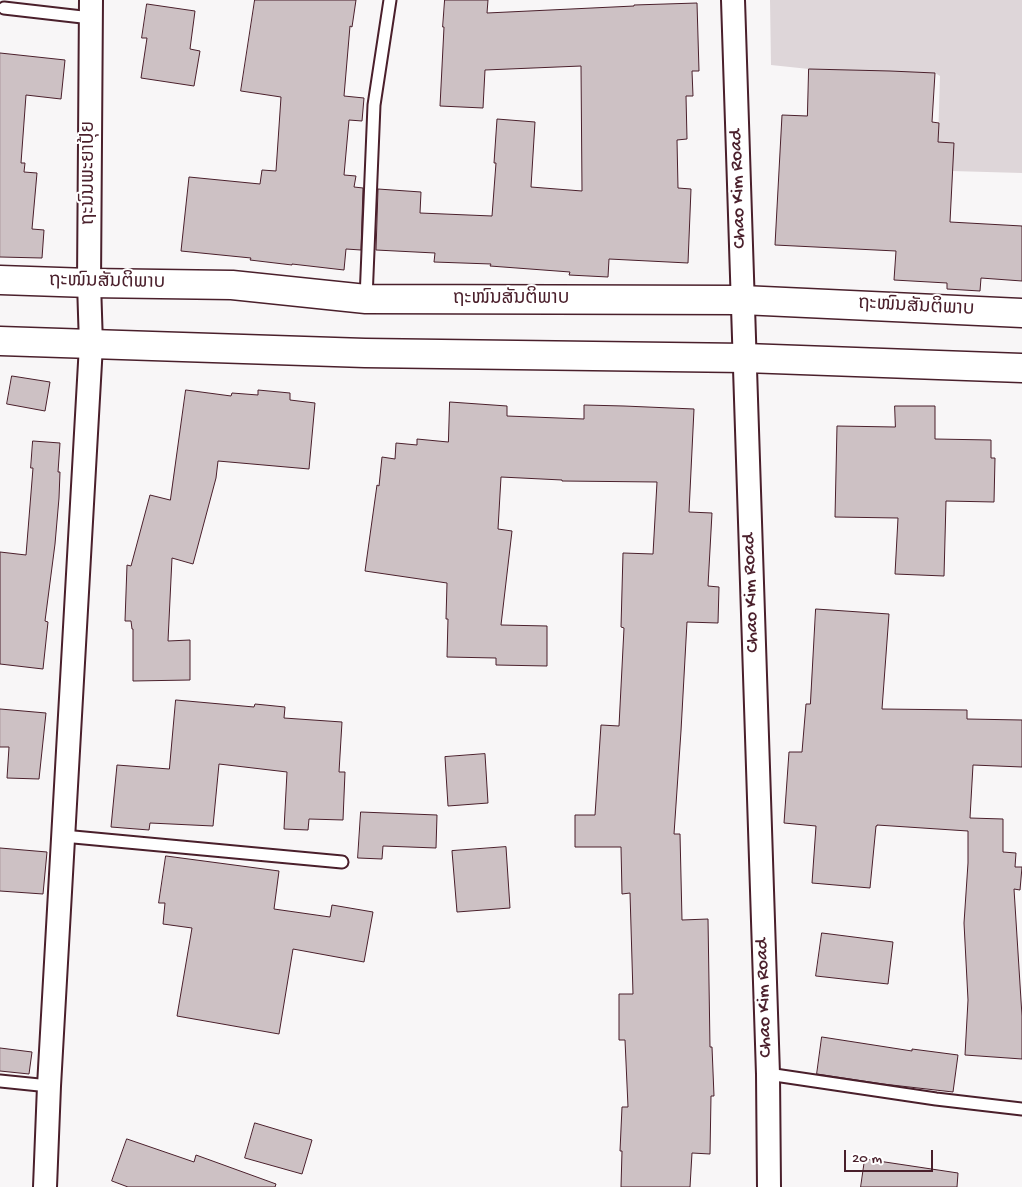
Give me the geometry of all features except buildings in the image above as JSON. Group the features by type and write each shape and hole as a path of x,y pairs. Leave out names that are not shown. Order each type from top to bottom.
{"street":[{"name":"Chao Kim Road","path":"733,0 768,1074 769,1187"},
{"name":"ຖະນົນພະຍາປຸ້ຍ","path":"45,1187 49,1086 91,345 89,283 91,9"},
{"name":"ຖະໜົນສັນຕິພາບ","path":"0,280 232,285 366,299 742,300 1022,313"},
{"path":"0,341 365,353 744,358 1022,368"}],"lane":[{"path":"366,299 374,105 390,0"},
{"path":"4,8 91,9"},
{"path":"63,836 342,862"},
{"path":"768,1074 936,1099 1022,1109"},
{"path":"0,1081 49,1086"}],"shaded area":[{"path":"770,0 1022,0 1022,173 952,171 938,142 940,76 935,73 809,69 771,65"}]}
